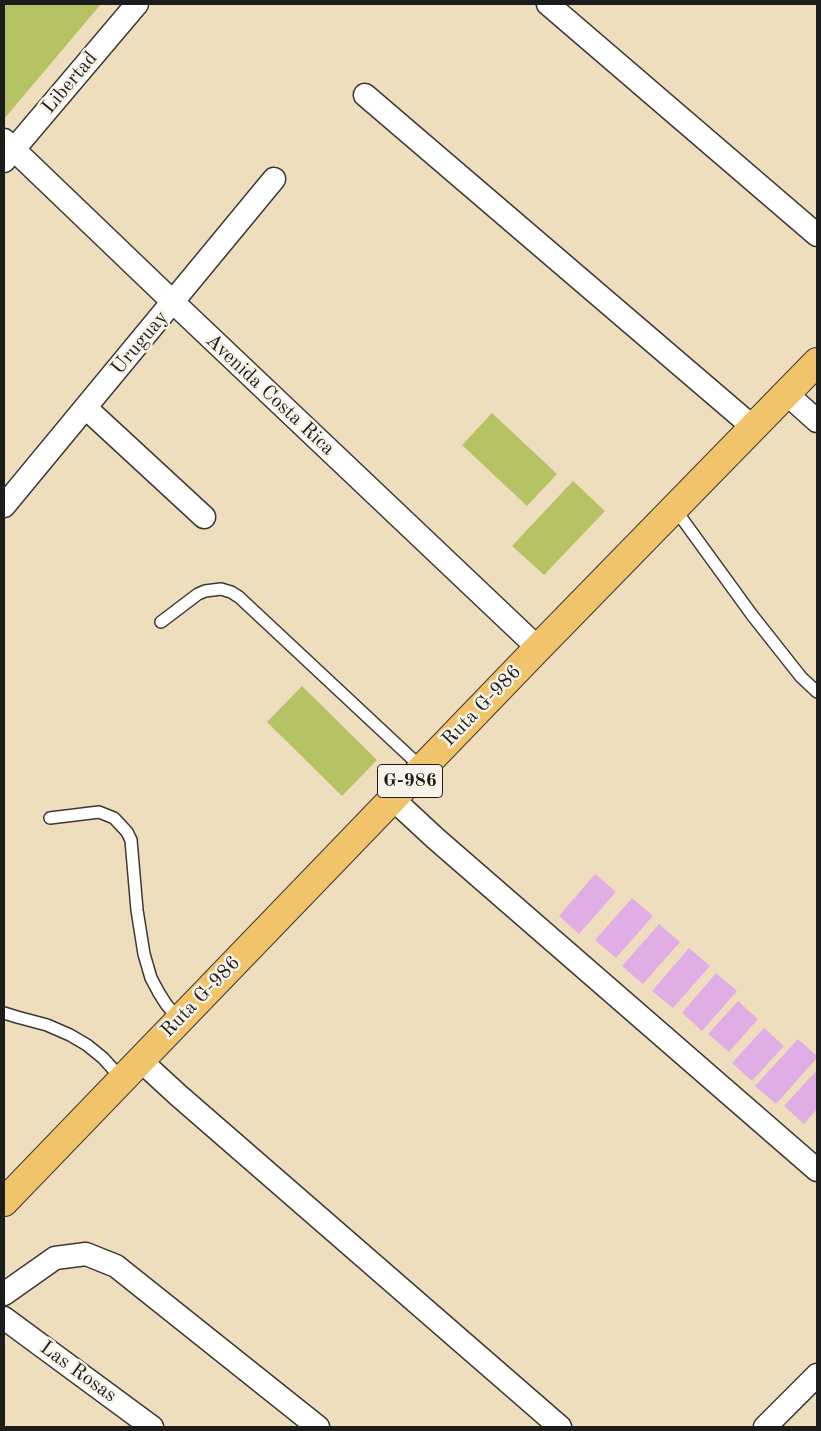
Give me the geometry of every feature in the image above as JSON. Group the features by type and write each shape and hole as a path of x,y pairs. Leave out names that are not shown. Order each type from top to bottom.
{"main road":[{"name":"Ruta G-986","path":"4,1202 538,648 817,362"}],"street":[{"name":"Libertad","path":"7,150 137,4"},
{"path":"548,4 817,235"},
{"path":"365,94 754,428"},
{"name":"Avenida Costa Rica","path":"7,150 173,302 538,648"},
{"name":"Uruguay","path":"4,506 274,179"},
{"path":"787,394 817,421"},
{"path":"86,408 204,518"},
{"path":"393,799 435,838 817,1170"},
{"path":"131,1069 178,1095 560,1427"},
{"path":"4,1294 55,1258 86,1254 116,1266 318,1427"},
{"name":"Las Rosas","path":"4,1318 152,1427"},
{"path":"765,1427 817,1376"}],"lane":[{"path":"675,509 752,615 801,677 817,692"},
{"path":"161,622 205,590 221,589 239,597 422,768"},
{"path":"50,818 99,812 114,818 127,832 131,840 137,910 144,954 151,978 166,1004 179,1020"},
{"path":"4,1012 53,1027 87,1045 103,1058 131,1069"}],"green space":[{"path":"4,4 101,4 4,119"},
{"path":"492,413 557,474 527,506 462,445"},
{"path":"573,481 605,511 544,575 512,546"},
{"path":"302,686 377,760 342,796 267,722"}],"building":[{"path":"595,874 616,892 579,934 559,916"},
{"path":"632,898 653,916 616,958 595,940"},
{"path":"659,924 680,942 643,984 622,966"},
{"path":"689,948 710,966 673,1008 652,991"},
{"path":"716,973 737,991 702,1031 682,1013"},
{"path":"738,1001 758,1019 729,1052 708,1034"},
{"path":"764,1028 784,1046 752,1081 732,1063"},
{"path":"798,1039 817,1058 776,1104 755,1086"},
{"path":"816,1071 817,1109 804,1124 784,1106"}]}
